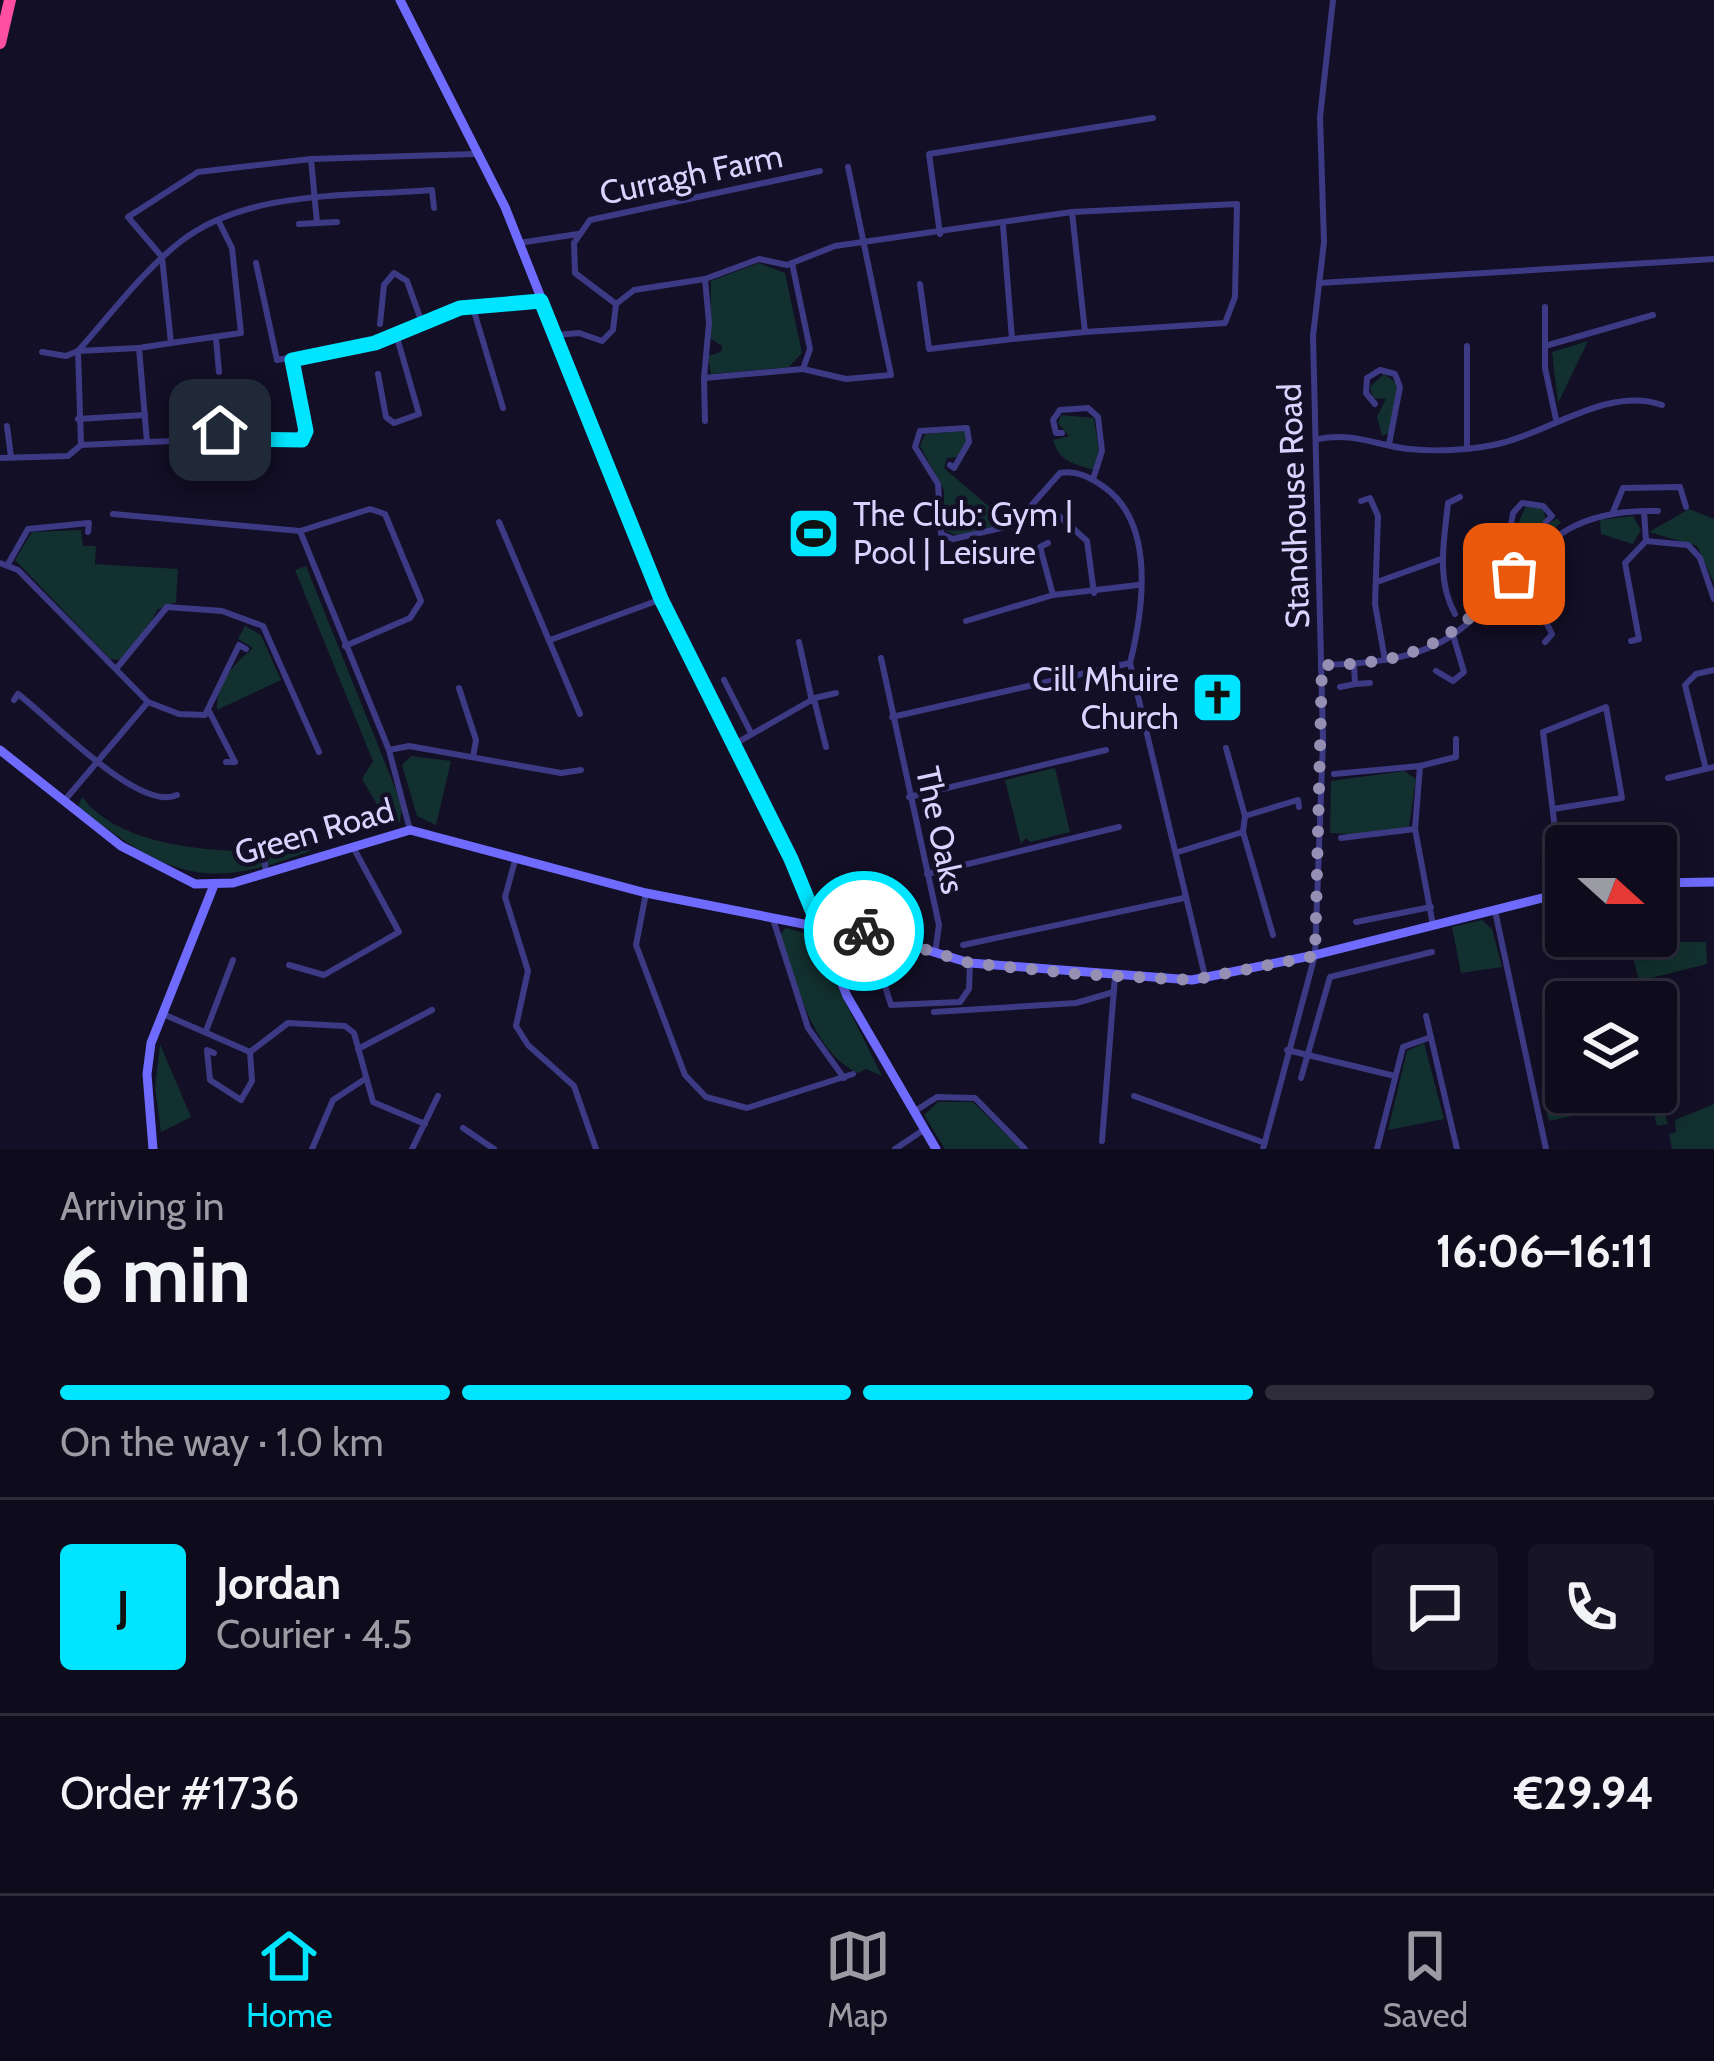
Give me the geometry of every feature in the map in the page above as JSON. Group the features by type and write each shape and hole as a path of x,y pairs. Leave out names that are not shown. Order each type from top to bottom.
{"highway":[{"path":"0,43 10,0"}],"street":[{"path":"400,0 480,154 519,243 661,599 819,927 847,996 936,1149"},
{"name":"Standhouse Road","path":"1264,1146 1315,956 1322,665 1312,336 1325,194 1320,117 1333,0"},
{"path":"940,234 929,154 1153,118"},
{"path":"171,343 162,257 128,218 198,172 311,158 480,154"},
{"path":"311,158 317,223"},
{"path":"704,379 803,369 847,379 890,375 848,167"},
{"name":"Curragh Farm","path":"519,243 578,234 608,212 820,171"},
{"path":"81,445 78,351 162,257 218,220 250,208 432,190 434,208"},
{"path":"554,336 571,332 602,341 613,330 616,304 634,290 705,279 759,259 792,263 835,246 1072,212 1237,204 1235,297 1226,322 929,350 920,284"},
{"path":"1072,212 1085,332"},
{"path":"42,352 65,356 241,333 232,248 218,220"},
{"path":"298,224 337,222"},
{"path":"1003,225 1012,339"},
{"name":"Curragh Farm","path":"578,234 575,273 616,304"},
{"path":"1319,284 1714,260"},
{"path":"256,263 277,360 396,334 473,307 541,301"},
{"path":"792,263 810,350 803,369"},
{"path":"380,324 384,285 394,273 406,281 422,323"},
{"path":"705,279 705,421"},
{"path":"473,307 502,408"},
{"path":"1545,307 1545,346 1556,419"},
{"path":"1545,346 1653,315"},
{"path":"378,374 386,417 394,423 418,414 396,334"},
{"path":"216,339 219,372"},
{"path":"1467,446 1468,346"},
{"path":"139,348 147,442"},
{"path":"706,348 722,349"},
{"path":"219,402 220,430 226,435 302,440 306,431 292,360"},
{"path":"1375,404 1366,393 1367,378 1380,370 1395,374 1400,387 1389,444"},
{"path":"1318,439 1359,435 1434,450 1499,444 1556,419 1633,401 1662,405"},
{"path":"1062,433 1056,434 1053,420 1060,410 1082,407 1098,417 1102,451 1093,479"},
{"path":"78,419 145,415"},
{"path":"7,426 11,458"},
{"path":"950,466 954,469 965,454 967,428 920,431 915,447 938,484 941,534 953,539 1014,524 1060,472 1093,479 1116,496 1138,528 1139,626 1130,662 1205,977"},
{"path":"0,458 68,456 81,445 174,441"},
{"path":"1613,512 1623,488 1656,483 1680,487 1686,507"},
{"path":"1436,501 1448,503 1460,497"},
{"path":"1361,501 1370,498 1378,516 1376,583 1385,660"},
{"path":"1527,561 1509,537 1514,513 1522,503 1535,502 1552,516 1546,522"},
{"path":"1448,503 1442,559 1447,599 1455,614"},
{"path":"113,514 300,532 370,509 385,514 422,601 418,613 345,646"},
{"path":"1631,641 1639,639 1625,563 1646,541 1644,511"},
{"path":"1322,665 1385,660 1453,635 1550,538 1613,512 1658,511"},
{"path":"1053,522 1058,515 1069,521 1087,541 1094,593"},
{"path":"500,522 580,714"},
{"path":"88,532 89,523 28,529 4,564 148,702 193,717 209,711 239,645 246,649"},
{"path":"300,532 389,750 409,811 410,830"},
{"path":"1646,541 1688,545 1700,558 1714,599"},
{"path":"1048,543 1040,547 1053,595"},
{"path":"1376,583 1442,559"},
{"path":"1514,574 1534,598 1552,634 1545,643"},
{"path":"966,621 1053,595 1138,585"},
{"path":"550,640 661,599"},
{"path":"116,669 167,607 246,617 263,626 319,752"},
{"path":"1436,671 1453,681 1464,671 1453,635"},
{"path":"799,642 826,748"},
{"name":"The Oaks","path":"881,658 939,925 935,952"},
{"path":"892,717 1130,662"},
{"path":"1354,665 1355,684"},
{"path":"1668,778 1710,768 1685,685 1696,674 1714,670"},
{"path":"724,680 750,731"},
{"path":"1340,687 1370,683"},
{"path":"460,688 476,740 473,758"},
{"path":"733,745 750,731 836,693"},
{"path":"18,694 95,762 133,785 163,796 177,795"},
{"path":"64,801 148,702"},
{"path":"1553,809 1622,798 1606,707 1543,732 1553,809 1555,825"},
{"path":"209,711 235,762 226,762"},
{"path":"1334,774 1456,758 1456,739"},
{"path":"389,750 409,746 560,773 581,770"},
{"path":"1226,748 1245,816 1243,832 1273,935"},
{"name":"Green Road","path":"0,750 134,855 184,881 214,885 266,874 351,844 410,830 646,893 819,927 834,922 970,963 1115,976 1205,977 1315,956 1495,911 1545,893"},
{"path":"909,797 1106,750"},
{"path":"1420,766 1415,830 1433,926"},
{"path":"1245,816 1298,800 1299,807"},
{"path":"927,874 1119,826"},
{"path":"1341,838 1415,830"},
{"path":"1178,852 1243,832"},
{"path":"266,874 262,843 294,833"},
{"path":"289,965 324,974 340,970 400,929 351,844"},
{"path":"516,857 505,897 528,971 516,1026 528,1045 574,1086 596,1149"},
{"path":"1677,883 1714,882"},
{"path":"153,1149 147,1074 160,1013 214,885"},
{"path":"646,893 636,945 685,1075 706,1096 747,1108 853,1074"},
{"path":"963,945 1184,898"},
{"path":"1355,922 1431,907"},
{"path":"1495,911 1546,1149"},
{"path":"773,919 808,1028 844,1079"},
{"path":"1301,1078 1323,988 1332,974 1432,952"},
{"path":"206,1031 233,960"},
{"path":"867,972 885,986 892,1005 960,1002 969,989 970,963"},
{"path":"1102,1141 1115,976"},
{"path":"934,1012 1076,1003 1114,992"},
{"path":"160,1013 250,1052"},
{"path":"358,1049 429,1015"},
{"path":"1426,1016 1457,1149"},
{"path":"250,1052 288,1023 345,1026 358,1049 373,1102 425,1124"},
{"path":"1377,1149 1405,1042 1431,1037"},
{"path":"214,1053 207,1050 210,1080 242,1100 252,1081 250,1052"},
{"path":"1287,1050 1395,1076"},
{"path":"312,1149 333,1100 365,1079"},
{"path":"412,1149 438,1096"},
{"path":"1134,1096 1264,1146"},
{"path":"915,1111 937,1097 975,1098 1025,1149"},
{"path":"464,1128 494,1149"},
{"path":"895,1149 925,1129"},
{"path":"470,1147 476,1137"}],"green space":[{"path":"759,263 785,273 802,353 789,367 711,374 708,356 721,352 722,346 710,338 711,281"},
{"path":"1588,341 1558,403 1552,352"},
{"path":"1384,374 1398,384 1389,433 1382,436 1377,417 1386,399 1373,398 1370,387"},
{"path":"1061,415 1094,418 1099,452 1094,470 1059,453 1053,440 1069,436 1058,423"},
{"path":"964,431 967,439 959,457 947,458 944,468 1008,523 956,535 944,530 944,490 920,446 925,434"},
{"path":"1526,506 1543,508 1547,525 1557,518 1561,523 1523,551 1514,532"},
{"path":"1689,509 1714,519 1714,583 1697,546 1649,532"},
{"path":"1633,516 1641,530 1633,544 1601,534 1600,520"},
{"path":"81,530 83,546 96,546 95,564 178,569 176,602 157,610 146,633 120,660 110,659 15,560 32,532"},
{"path":"306,566 402,805 400,822 390,826 362,779 373,761 295,570"},
{"path":"245,626 261,635 281,680 217,710 223,681 253,648 238,639"},
{"path":"411,756 451,761 436,825 417,816 402,765"},
{"path":"1055,768 1070,832 1030,842 1026,838 1021,844 1005,780"},
{"path":"1404,771 1416,779 1409,827 1366,835 1330,833 1331,781"},
{"path":"82,797 128,831 157,840 222,850 312,850 243,871 188,870 137,849 109,830 78,807"},
{"path":"1482,920 1492,929 1502,967 1461,973 1452,927"},
{"path":"786,928 812,935 882,1076 866,1069 858,1073 842,1063 818,1033 779,935"},
{"path":"1677,942 1706,942 1707,964 1639,981 1633,957 1677,957"},
{"path":"1424,1043 1444,1119 1388,1130 1407,1051"},
{"path":"160,1044 191,1117 161,1132 155,1088"},
{"path":"938,1102 973,1102 1021,1149 945,1149 924,1115"},
{"path":"1714,1104 1714,1149 1672,1149 1669,1134 1676,1132 1675,1120"},
{"path":"1547,1113 1586,1113 1549,1121"},
{"path":"1654,1113 1665,1113 1668,1124 1657,1126"}],"way so far":[{"path":"864,931 970,963 1077,974 1192,980 1315,956 1322,665 1385,660 1453,635 1514,574"}],"place":[{"name":"The Club: Gym | Pool | Leisure","path":"814,533"},
{"name":"Cill Mhuire Church","path":"1218,698"}],"route":[{"path":"220,430 233,439 302,440 306,431 292,360 375,343 460,308 541,301 661,599 791,859 819,927 834,922 864,931"}]}
